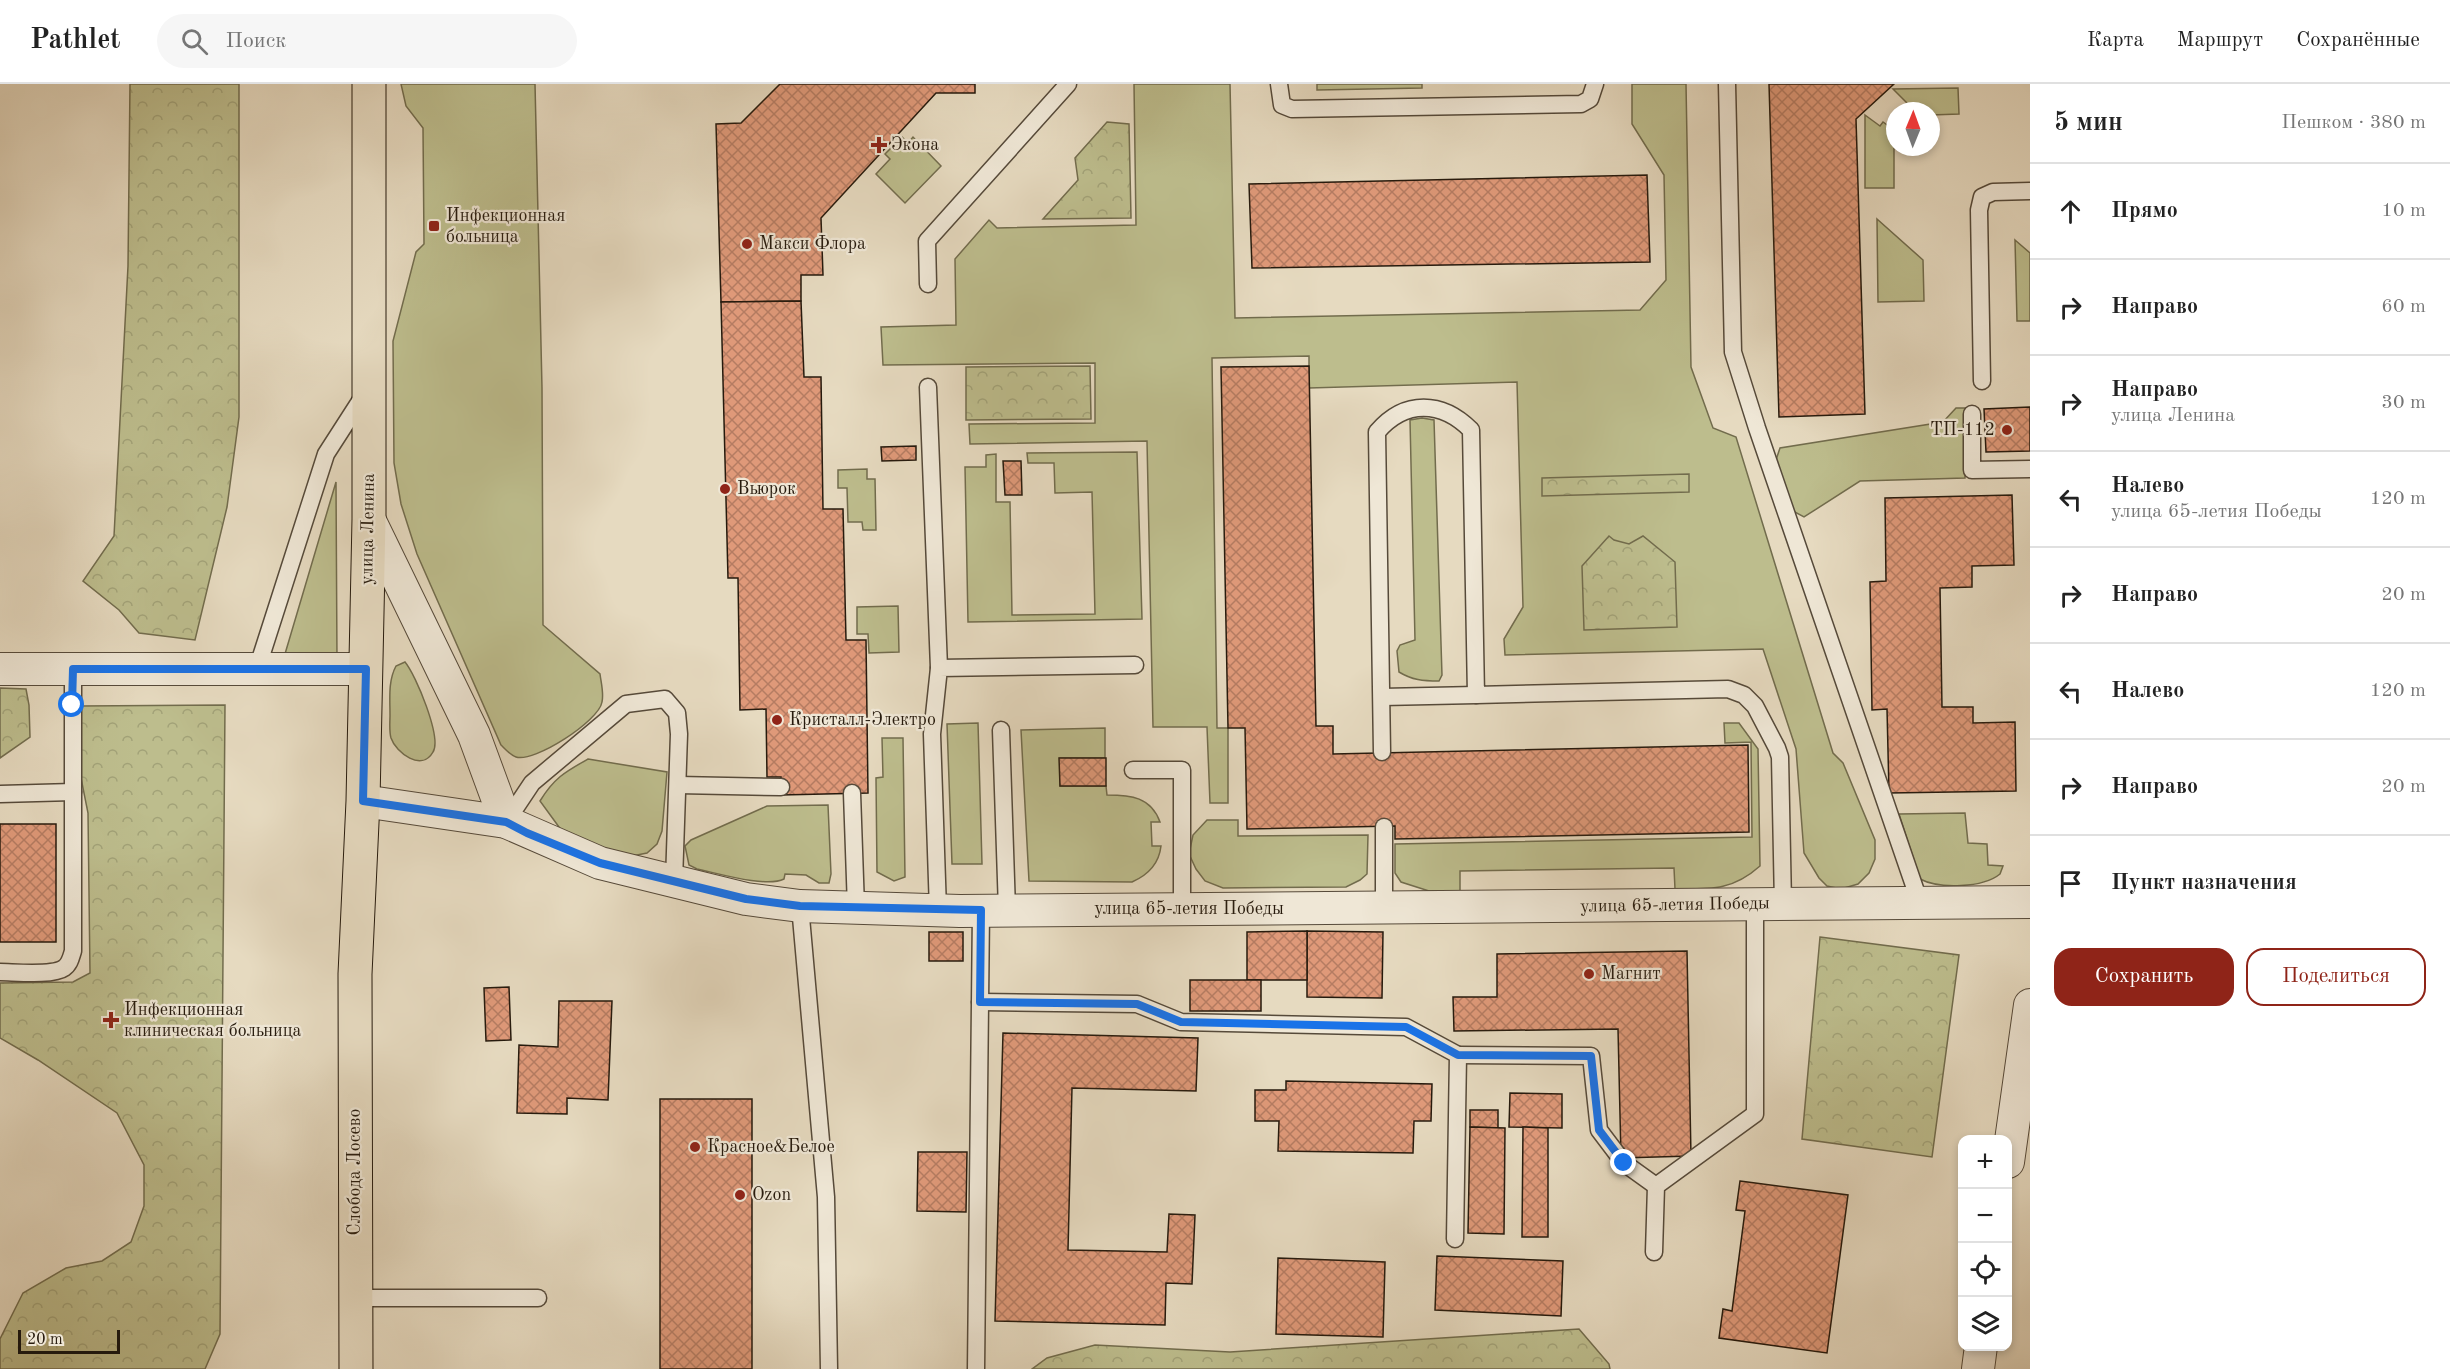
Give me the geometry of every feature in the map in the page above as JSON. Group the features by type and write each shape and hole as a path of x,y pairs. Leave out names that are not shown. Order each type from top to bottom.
{"main road":[{"name":"улица Ленина","path":"355,974 363,801 369,519 369,84"},
{"name":"Слобода Лосево","path":"355,974 356,1369"}],"street":[{"path":"369,519 474,735 506,822"},
{"path":"0,669 366,669"},
{"name":"улица 65-летия Победы","path":"363,801 506,822 600,863 746,899 800,906 994,910 2030,902"},
{"path":"2011,1135 2030,1005"},
{"path":"1978,1369 1980,1351"}],"lane":[{"path":"928,284 927,241 1068,84"},
{"path":"1279,84 1282,105 1292,110 1581,104 1590,99 1595,84"},
{"path":"1727,84 1733,352 1763,446 1920,903"},
{"path":"1982,381 1979,210 1982,197 1993,192 2030,191"},
{"path":"257,669 326,453 369,387"},
{"path":"928,387 939,668 932,734 938,910"},
{"path":"1382,752 1377,432 1385,422 1401,412 1421,407 1441,410 1459,418 1472,430 1476,695"},
{"path":"1972,414 1972,470 2030,469"},
{"path":"939,668 1135,665"},
{"path":"0,972 56,972 65,968 73,951 73,669"},
{"path":"1382,697 1728,689 1744,695 1764,719 1780,757 1755,1114 1656,1185"},
{"path":"506,822 532,783 626,704 665,699 677,713 679,734 674,881"},
{"path":"976,1369 980,1002 994,910 1001,730"},
{"path":"1133,770 1182,770 1182,909"},
{"path":"678,785 781,787"},
{"path":"0,794 73,792"},
{"path":"852,794 856,908"},
{"path":"1384,827 1384,907"},
{"path":"800,906 826,1197 829,1369"},
{"path":"980,1002 1137,1004 1181,1022 1406,1027 1458,1055 1591,1056 1599,1130 1624,1163 1656,1185"},
{"path":"1455,1239 1458,1055"},
{"path":"1654,1252 1656,1185"},
{"path":"356,1298 538,1298"}],"green space":[{"path":"130,84 239,84 239,417 227,507 195,640 139,633 119,610 83,581 114,536 128,266"},
{"path":"401,84 535,84 542,388 543,625 600,674 603,695 598,710 578,729 537,754 525,757 514,756 501,745 417,554 401,504 394,463 393,341 416,252 424,244 423,128 406,106"},
{"path":"1134,84 1230,84 1235,318 1640,310 1666,280 1664,175 1632,124 1632,84 1686,84 1691,367 1713,428 1736,437 1833,753 1843,763 1875,840 1875,859 1869,873 1858,884 1841,889 1827,886 1819,878 1804,853 1796,749 1763,649 1505,655 1504,639 1523,607 1517,382 1309,388 1309,356 1212,358 1217,728 1228,728 1228,803 1210,803 1207,727 1153,727 1147,441 970,444 969,424 1095,423 1095,363 883,365 881,327 956,325 955,259 989,220 997,228 1136,225"},
{"path":"1317,84 1422,84 1422,88 1317,90"},
{"path":"1958,88 1959,114 1940,115 1940,102 1906,102 1893,89"},
{"path":"1865,115 1880,126 1883,122 1886,124 1886,156 1894,156 1894,188 1865,188"},
{"path":"1107,122 1129,124 1131,218 1043,219 1078,180 1075,158"},
{"path":"902,137 908,143 913,137 941,166 905,203 876,174 890,159 885,154"},
{"path":"1877,219 1923,260 1924,301 1878,302"},
{"path":"2015,240 2030,253 2030,321 2017,321"},
{"path":"1090,366 1091,419 966,420 966,367"},
{"path":"1956,408 1965,408 1965,478 1860,481 1804,517 1791,510 1775,463 1780,448 1943,422"},
{"path":"1422,418 1434,420 1442,675 1439,681 1418,680 1399,672 1397,651 1400,645 1415,640 1410,420"},
{"path":"1137,452 1142,619 968,622 965,467 986,467 986,455 996,454 996,502 1010,502 1012,615 1095,614 1092,492 1055,493 1054,463 1028,463 1027,453"},
{"path":"867,469 867,479 875,479 876,530 863,530 862,522 848,522 847,488 838,488 838,470"},
{"path":"1689,474 1689,492 1542,496 1542,478"},
{"path":"336,482 337,662 282,664"},
{"path":"1609,536 1614,540 1629,544 1643,536 1675,562 1677,627 1584,630 1582,566"},
{"path":"898,606 899,652 869,653 868,634 857,634 857,607"},
{"path":"405,662 421,692 434,734 433,752 428,758 422,760 410,758 404,754 394,744 390,735 392,678 396,666"},
{"path":"0,688 26,689 30,737 0,758"},
{"name":"Инфекционная клиническая больница","path":"225,705 220,1334 205,1369 0,1369 0,1339 23,1293 66,1268 102,1261 131,1242 144,1206 144,1165 117,1113 38,1060 0,1038 0,983 73,982 90,973 88,813 80,773 80,706"},
{"path":"978,723 982,864 952,864 947,724"},
{"path":"1724,723 1739,723 1758,749 1760,866 1740,880 1720,887 1675,889 1674,868 1460,871 1460,891 1429,891 1401,882 1395,873 1395,844 1752,837 1751,742 1725,743"},
{"path":"1105,728 1105,758 1060,758 1060,786 1106,786 1107,795 1132,797 1146,802 1160,822 1151,822 1152,846 1161,846 1158,858 1148,872 1132,882 1029,881 1021,730"},
{"path":"882,738 903,738 905,877 894,881 877,872 876,778 883,777"},
{"path":"588,759 667,772 662,831 657,844 647,853 632,856 567,838 540,801 561,776"},
{"path":"828,805 831,874 829,883 819,883 806,875 785,874 784,879 776,881 754,881 697,869 689,865 685,846 691,840 767,806"},
{"path":"1965,813 1968,843 1987,844 1988,865 2003,866 2000,874 1983,882 1949,886 1920,879 1899,814"},
{"path":"1207,820 1238,820 1238,836 1368,835 1367,874 1346,887 1223,888 1205,881 1189,854 1193,835"},
{"path":"1820,937 1959,955 1932,1157 1802,1139"},
{"path":"1579,1329 1609,1364 1610,1369 1032,1369 1047,1358 1095,1345 1230,1352"}],"building":[{"path":"780,84 975,84 975,93 936,93 821,218 823,275 801,275 801,301 721,302 716,124 741,123"},
{"path":"1769,84 1894,84 1856,119 1865,414 1779,417"},
{"path":"1647,175 1650,262 1252,268 1249,184"},
{"path":"801,301 804,377 821,377 823,509 843,509 846,640 866,640 868,793 781,795 781,777 767,777 766,709 740,710 738,578 728,578 721,302"},
{"path":"1309,366 1316,726 1333,726 1333,754 1748,745 1749,832 1395,839 1395,826 1247,829 1245,728 1228,728 1221,367"},
{"name":"ТП-112","path":"2030,407 2030,451 1986,452 1984,409"},
{"path":"916,446 916,460 882,461 881,447"},
{"path":"1003,461 1021,461 1022,495 1005,495"},
{"path":"2012,495 2014,565 1972,566 1972,587 1940,588 1942,707 1973,707 1973,723 2015,722 2016,791 1889,793 1887,709 1872,710 1870,582 1886,581 1885,498"},
{"path":"1059,758 1106,758 1106,786 1060,786"},
{"path":"0,824 56,824 56,942 0,942"},
{"path":"1307,931 1383,932 1382,998 1307,997"},
{"path":"1307,931 1307,980 1247,980 1247,932"},
{"path":"929,932 963,932 963,961 929,961"},
{"path":"1687,951 1691,1156 1621,1158 1618,1029 1454,1031 1453,997 1497,997 1497,954"},
{"path":"1190,980 1261,980 1261,1011 1190,1011"},
{"path":"509,987 511,1040 486,1041 484,988"},
{"path":"559,1001 612,1001 608,1100 567,1098 567,1114 517,1113 519,1045 558,1047"},
{"path":"1003,1033 1198,1038 1196,1091 1072,1088 1068,1250 1167,1252 1169,1214 1195,1215 1192,1284 1166,1283 1165,1325 995,1321"},
{"path":"1286,1081 1432,1084 1431,1121 1414,1121 1413,1153 1278,1151 1279,1121 1255,1121 1255,1090 1286,1090"},
{"path":"1510,1093 1562,1094 1562,1128 1509,1127"},
{"path":"660,1099 752,1099 752,1369 660,1369"},
{"path":"1470,1110 1498,1110 1498,1128 1470,1127"},
{"path":"1470,1127 1505,1128 1504,1234 1468,1233"},
{"path":"1523,1127 1548,1128 1548,1237 1522,1237"},
{"path":"918,1152 967,1152 966,1212 917,1211"},
{"path":"1740,1181 1848,1195 1827,1353 1719,1338 1723,1309 1732,1311 1745,1211 1736,1210"},
{"path":"1437,1256 1563,1261 1561,1316 1435,1310"},
{"path":"1278,1258 1385,1262 1383,1337 1276,1334"}],"place":[{"name":"Экона","path":"879,145"},
{"name":"Инфекционная больница","path":"434,226"},
{"name":"Макси Флора","path":"747,244"},
{"name":"ТП-112","path":"2007,430"},
{"name":"Вьюрок","path":"725,489"},
{"name":"Кристалл-Электро","path":"777,720"},
{"name":"Магнит","path":"1589,974"},
{"name":"Инфекционная клиническая больница","path":"111,1020"},
{"name":"Красное&Белое","path":"695,1147"},
{"name":"Ozon","path":"740,1195"}],"route":[{"path":"72,705 73,669 366,669 363,801 506,822 600,863 746,899 800,906 981,910 980,1002 1137,1004 1181,1022 1406,1027 1458,1055 1591,1056 1599,1130 1624,1163"}]}
